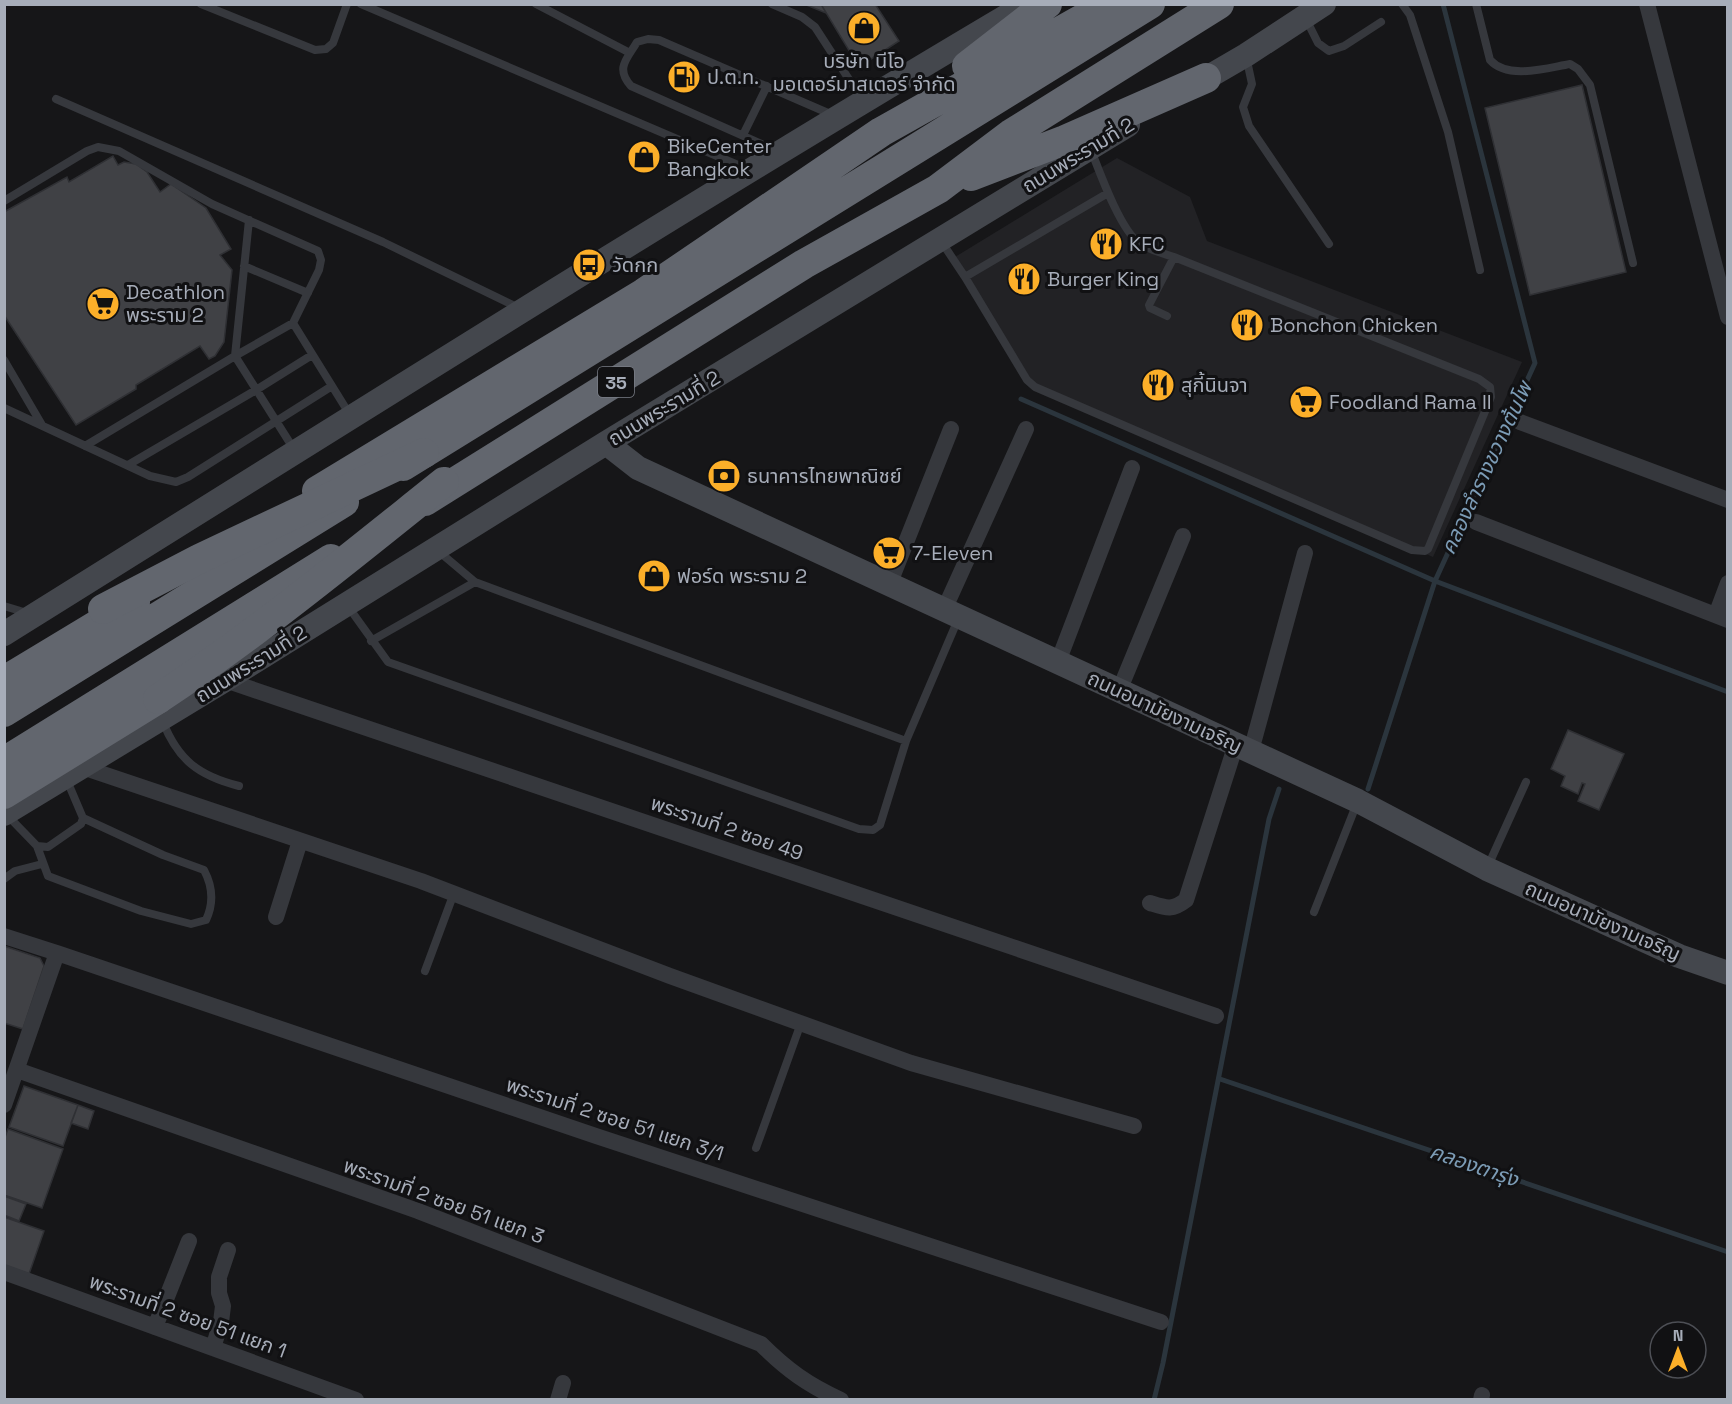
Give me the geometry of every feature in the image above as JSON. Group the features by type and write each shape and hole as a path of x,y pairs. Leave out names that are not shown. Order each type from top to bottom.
{"highway":[{"path":"4,681 644,293 881,132 1047,4"},
{"path":"881,132 1109,4"},
{"path":"4,712 1150,4"},
{"path":"7,758 444,482 1218,4"},
{"name":"35","path":"7,758 440,492 804,264 938,189 1011,134 1218,4"},
{"path":"938,189 1065,140 1206,78"},
{"path":"4,669 158,579 424,453"},
{"path":"5,807 238,645 444,482"}],"main road":[{"path":"4,634 523,310 1019,7"},
{"name":"ถนนพระรามที่ 2","path":"5,807 74,772 606,443 1315,11"},
{"name":"ถนนอนามัยงามเจริญ","path":"606,443 638,468 1358,801 1487,869 1679,956 1728,973"}],"street":[{"path":"1647,4 1728,317"},
{"path":"1520,422 1728,500"},
{"path":"889,585 951,429"},
{"path":"952,614 1026,429"},
{"path":"1058,662 1132,468"},
{"path":"1476,522 1722,617 1728,582"},
{"path":"1119,691 1183,536"},
{"path":"1150,903 1167,908 1177,907 1186,900 1244,748 1305,554"},
{"name":"พระรามที่ 2 ซอย 49","path":"225,680 1216,1016"},
{"path":"74,772 146,787 454,893 670,976 910,1063 1134,1126"},
{"path":"276,917 300,841"},
{"name":"พระรามที่ 2 ซอย 51 แยก 3/1","path":"4,936 1161,1322"},
{"path":"4,1105 57,953"},
{"name":"พระรามที่ 2 ซอย 51 แยก 3","path":"17,1070 418,1212 761,1344 781,1364 812,1387 842,1400"},
{"path":"155,1327 189,1241"},
{"path":"213,1348 223,1306 219,1293 219,1277 228,1250"},
{"name":"พระรามที่ 2 ซอย 51 แยก 1","path":"4,1272 357,1400"},
{"path":"558,1400 563,1383"}],"lane":[{"path":"201,4 315,50 326,49 333,43 347,4"},
{"path":"362,4 751,170"},
{"path":"536,4 630,53"},
{"path":"772,4 802,17 815,27 864,102"},
{"path":"1402,4 1410,15 1448,132 1480,270"},
{"path":"1476,4 1490,60 1496,67 1510,71 1570,64 1578,69 1590,85 1633,263"},
{"path":"1315,11 1318,43 1329,51 1344,46 1381,22"},
{"path":"779,152 631,86 624,78 622,66 637,42 648,39 659,40 838,118"},
{"path":"1246,55 1252,84 1243,107 1249,126 1329,244"},
{"path":"743,135 767,86"},
{"path":"56,99 383,242 523,310"},
{"path":"4,201 87,151 98,147 118,151 212,204 318,251 321,260 319,270 293,323 85,446"},
{"path":"940,240 1027,380 1040,390 1412,550 1425,551 1428,549 1491,397 1490,387 1479,379 1154,251 1137,242 1108,193 1090,147"},
{"path":"965,277 1108,193"},
{"path":"249,220 235,356 295,452"},
{"path":"1167,316 1153,310 1149,305 1174,257"},
{"path":"244,266 308,293"},
{"path":"293,323 351,417"},
{"path":"128,465 312,355"},
{"path":"4,360 42,425"},
{"path":"4,408 150,476 180,481 332,386"},
{"path":"435,549 475,582 906,741"},
{"path":"371,641 475,582"},
{"path":"346,605 388,662 859,829 873,830 880,825 906,741 952,614"},
{"path":"4,606 24,613 37,614"},
{"path":"162,718 171,742 185,759 215,780 239,786"},
{"path":"37,846 48,847 81,824 83,818 74,772"},
{"path":"1487,869 1526,782"},
{"path":"1314,912 1358,801"},
{"path":"5,807 37,846 48,876 141,911 191,924 206,920 213,893 204,870 163,855 83,818"},
{"path":"4,879 15,871 42,864"},
{"path":"425,971 454,893"},
{"path":"756,1148 801,1023"}],"shaded area":[{"path":"1117,158 1190,197 1207,241 1522,362 1433,557 1033,383 955,257"}],"building":[{"path":"804,4 825,4 822,6 826,13"},
{"path":"825,4 875,4 899,41 859,67 822,6"},
{"path":"1582,85 1626,272 1530,295 1485,108"},
{"path":"113,156 118,165 124,162 136,164 147,172 160,192 171,184 206,208 231,249 220,255 232,270 224,342 215,356 209,359 200,346 136,385 136,389 76,425 4,315 4,212 67,177 69,182"},
{"path":"1568,730 1624,754 1599,810 1578,801 1585,784 1582,783 1578,794 1561,786 1565,776 1551,769"},
{"path":"4,946 40,958 44,966 23,1029 4,1023"},
{"path":"24,1086 78,1105 63,1146 9,1127"},
{"path":"78,1105 94,1111 88,1129 71,1123"},
{"path":"8,1129 63,1149 42,1208 4,1195 4,1140"},
{"path":"4,1196 26,1204 19,1221 4,1215"},
{"path":"4,1217 44,1231 29,1274 4,1265"}],"waterway":[{"name":"คลองลำรางขวางต้นโพ","path":"1368,789 1435,581 1535,363 1443,4"},
{"path":"1021,399 1435,581 1728,692"},
{"path":"1154,1400 1269,819 1279,789"},
{"name":"คลองตารุ่ง","path":"1220,1079 1728,1252"}],"place":[{"name":"บริษัท นีโอ มอเตอร์มาสเตอร์ จำกัด","path":"864,28"},
{"name":"ป.ต.ท.","path":"684,77"},
{"name":"BikeCenter Bangkok","path":"644,157"},
{"name":"KFC","path":"1106,244"},
{"name":"วัดกก","path":"589,265"},
{"name":"Burger King","path":"1024,279"},
{"name":"Decathlon พระราม 2","path":"103,304"},
{"name":"Bonchon Chicken","path":"1247,325"},
{"name":"สุกี้นินจา","path":"1158,385"},
{"name":"Foodland Rama II","path":"1306,402"},
{"name":"ธนาคารไทยพาณิชย์","path":"724,476"},
{"name":"7-Eleven","path":"889,553"},
{"name":"ฟอร์ด พระราม 2","path":"654,576"}]}
